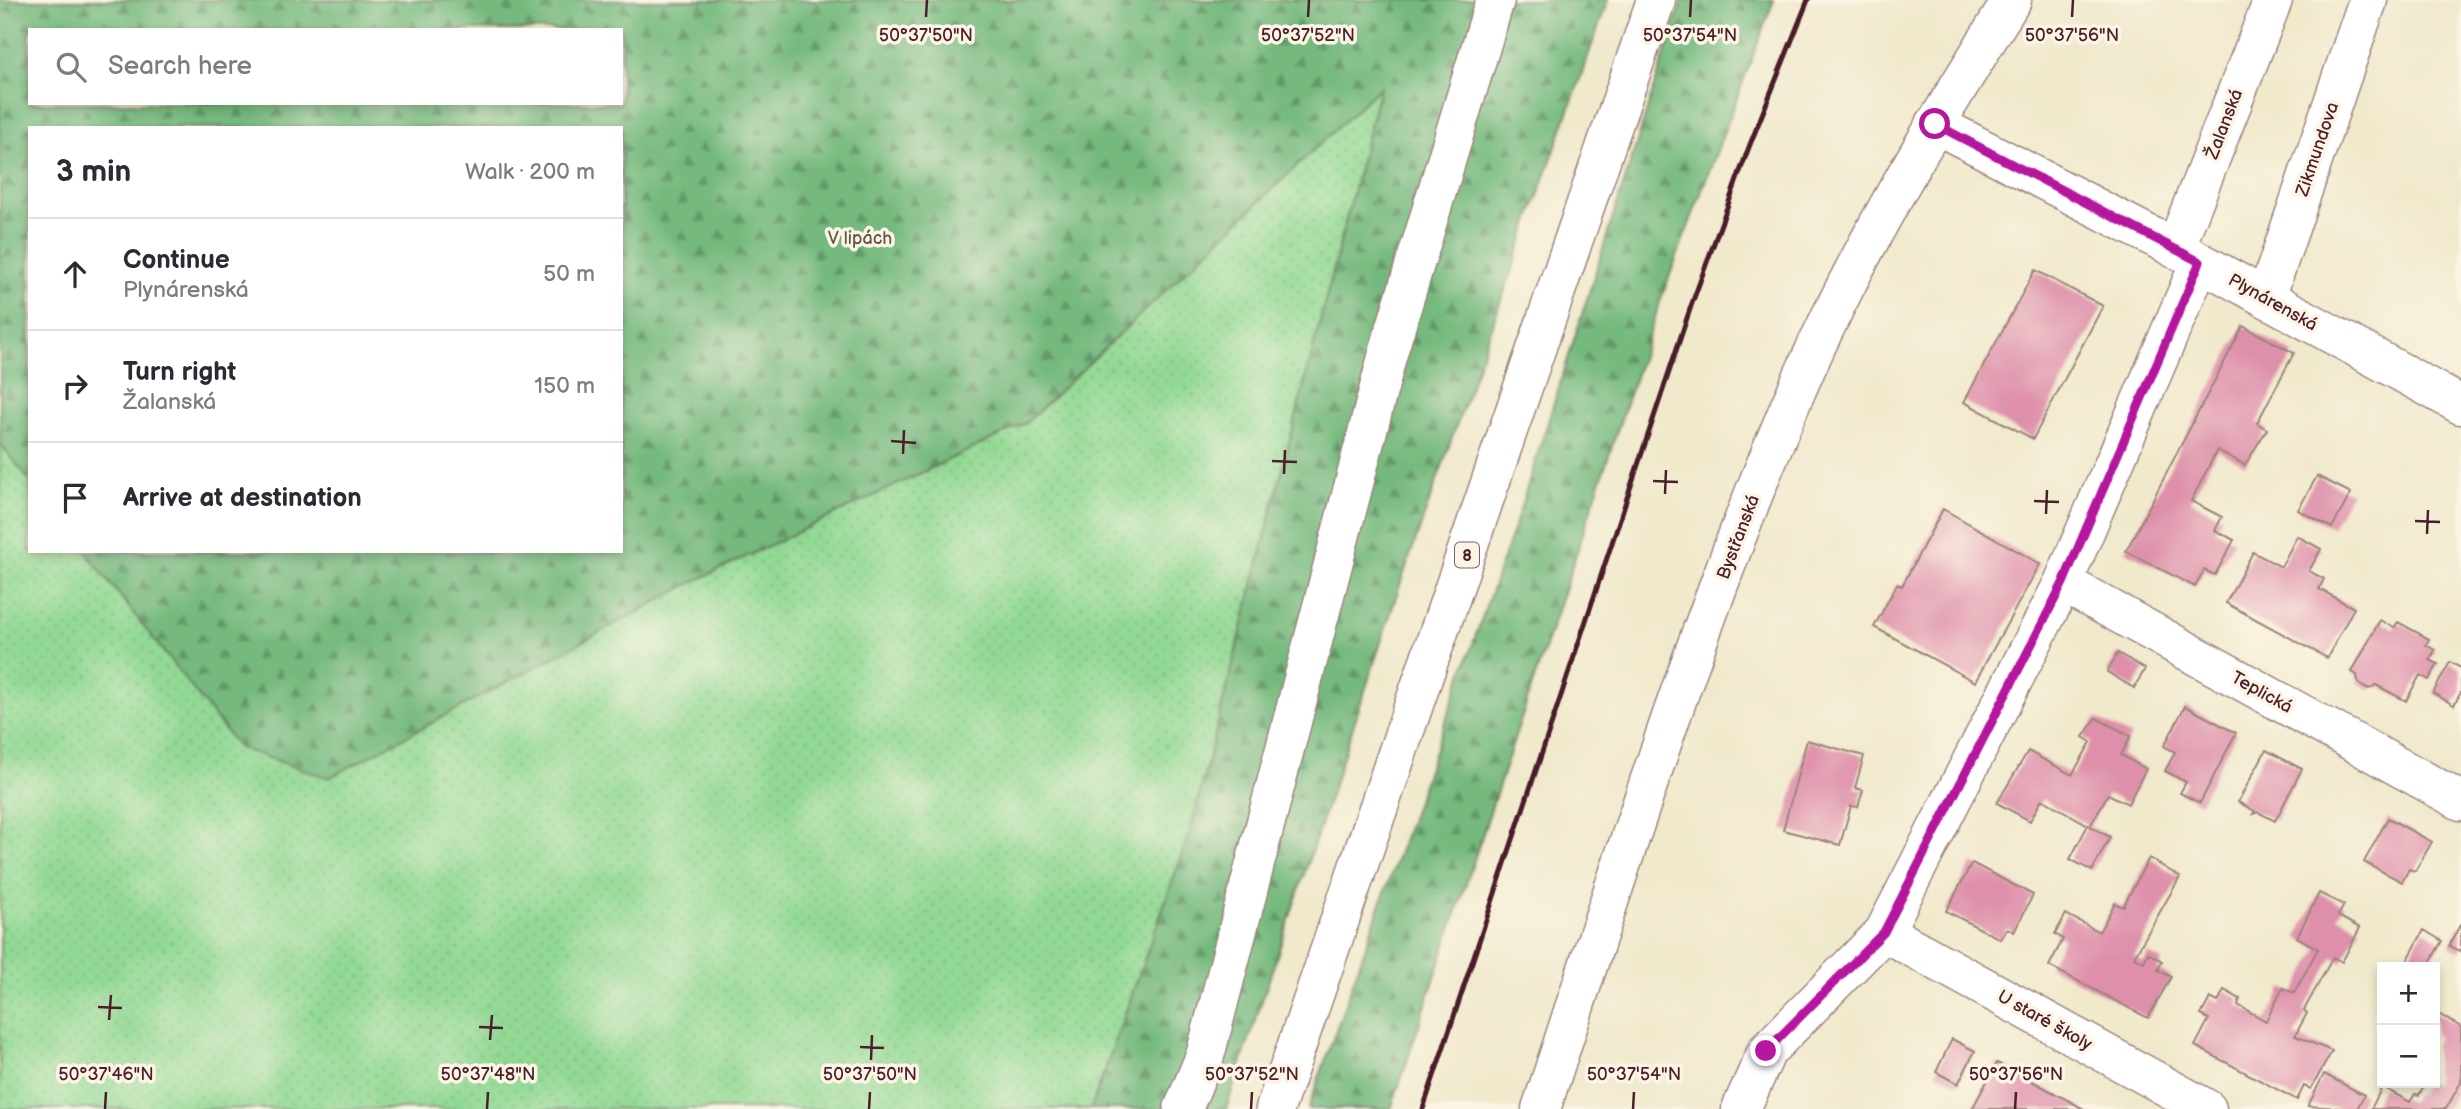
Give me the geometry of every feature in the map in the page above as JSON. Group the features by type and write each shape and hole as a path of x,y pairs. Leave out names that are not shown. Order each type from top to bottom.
{"street":[{"path":"1183,1109 1205,1056 1388,353 1495,0"},
{"name":"8","path":"1275,1109 1656,0"},
{"name":"Bystřanská","path":"1541,1109 1697,644 1753,498 1806,371 1847,283 1935,124 2012,0"},
{"name":"Žalanská","path":"1741,1109 1766,1051 1884,932 2063,583 2188,256 2273,0"},
{"name":"Zikmundova","path":"2266,298 2368,0"},
{"name":"Plynárenská","path":"1935,124 2188,256 2461,405"},
{"name":"Teplická","path":"2063,583 2461,801"},
{"name":"U staré školy","path":"1884,932 2207,1109"}],"green space":[{"name":"V lipách","path":"0,0 1608,0 1404,573 1226,1109 1091,1109 1190,832 1380,87 1026,423 695,581 329,778 239,748 87,553 623,553 623,126 28,126 28,478 0,443"},
{"path":"1682,0 1774,0 1662,296 1391,1109 1308,1109 1517,519"},
{"path":"1380,86 1190,832 1091,1109 0,1109 0,443 28,478 28,553 87,553 239,748 695,581 1026,423"}],"building":[{"path":"2035,270 2103,306 2033,439 1964,402"},
{"path":"2243,326 2294,353 2257,423 2267,429 2245,465 2217,450 2191,501 2222,517 2215,530 2234,540 2215,575 2204,570 2195,587 2126,551"},
{"path":"2317,476 2351,493 2332,528 2298,510"},
{"path":"1943,509 2040,564 1975,682 1874,627 1897,584 1902,586"},
{"path":"2297,536 2321,549 2309,571 2324,579 2319,589 2354,608 2327,658 2226,603 2253,552 2281,567"},
{"path":"2380,620 2394,628 2398,622 2429,639 2426,645 2435,650 2430,660 2438,664 2429,680 2420,675 2406,701 2376,685 2369,689 2358,683 2357,675 2352,672"},
{"path":"2118,653 2145,669 2134,688 2107,672"},
{"path":"2450,662 2461,668 2461,692 2454,705 2433,693"},
{"path":"2185,706 2236,733 2200,803 2180,793 2186,782 2165,771 2175,752 2164,746"},
{"path":"2096,718 2131,736 2121,755 2146,769 2128,804 2108,794 2090,826 2110,837 2092,871 2070,859 2088,825 2042,799 2030,821 1997,803 2028,751 2072,775 2091,742 2083,737"},
{"path":"1807,740 1864,756 1855,788 1863,790 1858,807 1851,806 1840,845 1783,830"},
{"path":"2266,750 2302,769 2275,821 2258,812 2253,814 2255,811 2238,802"},
{"path":"2388,818 2432,842 2415,871 2409,869 2402,882 2364,862"},
{"path":"2149,858 2180,877 2134,957 2144,962 2148,953 2162,961 2158,970 2171,977 2148,1018 2049,966 2063,939 2055,934 2066,914 2099,932 2115,903 2123,907"},
{"path":"1972,863 2033,895 2014,932 2007,928 2000,939 1946,911"},
{"path":"2319,893 2344,905 2338,916 2360,928 2342,962 2333,957 2304,1010 2307,1013 2295,1036 2332,1051 2311,1089 2304,1086 2297,1100 2195,1046 2209,1019 2201,1015 2210,998 2218,1002 2224,990 2240,999 2238,1005 2266,1021 2283,988 2294,993 2318,949 2297,937"},
{"path":"2461,923 2461,952 2449,946"},
{"path":"2424,930 2442,941 2430,962 2407,962"},
{"path":"2440,1015 2461,1027 2461,1082 2446,1109 2371,1109 2382,1088 2410,1102 2415,1094 2419,1095 2422,1088 2440,1088"},
{"path":"1952,1039 1975,1051 1958,1084 1936,1072"},
{"path":"1997,1063 2045,1088 2084,1109 1972,1109"},
{"path":"2324,1074 2364,1095 2357,1109 2308,1106"}],"railway":[{"path":"1423,1109 1691,306 1749,147 1808,0"}],"route":[{"path":"1766,1051 1884,932 2063,583 2200,262 1935,124"}]}
